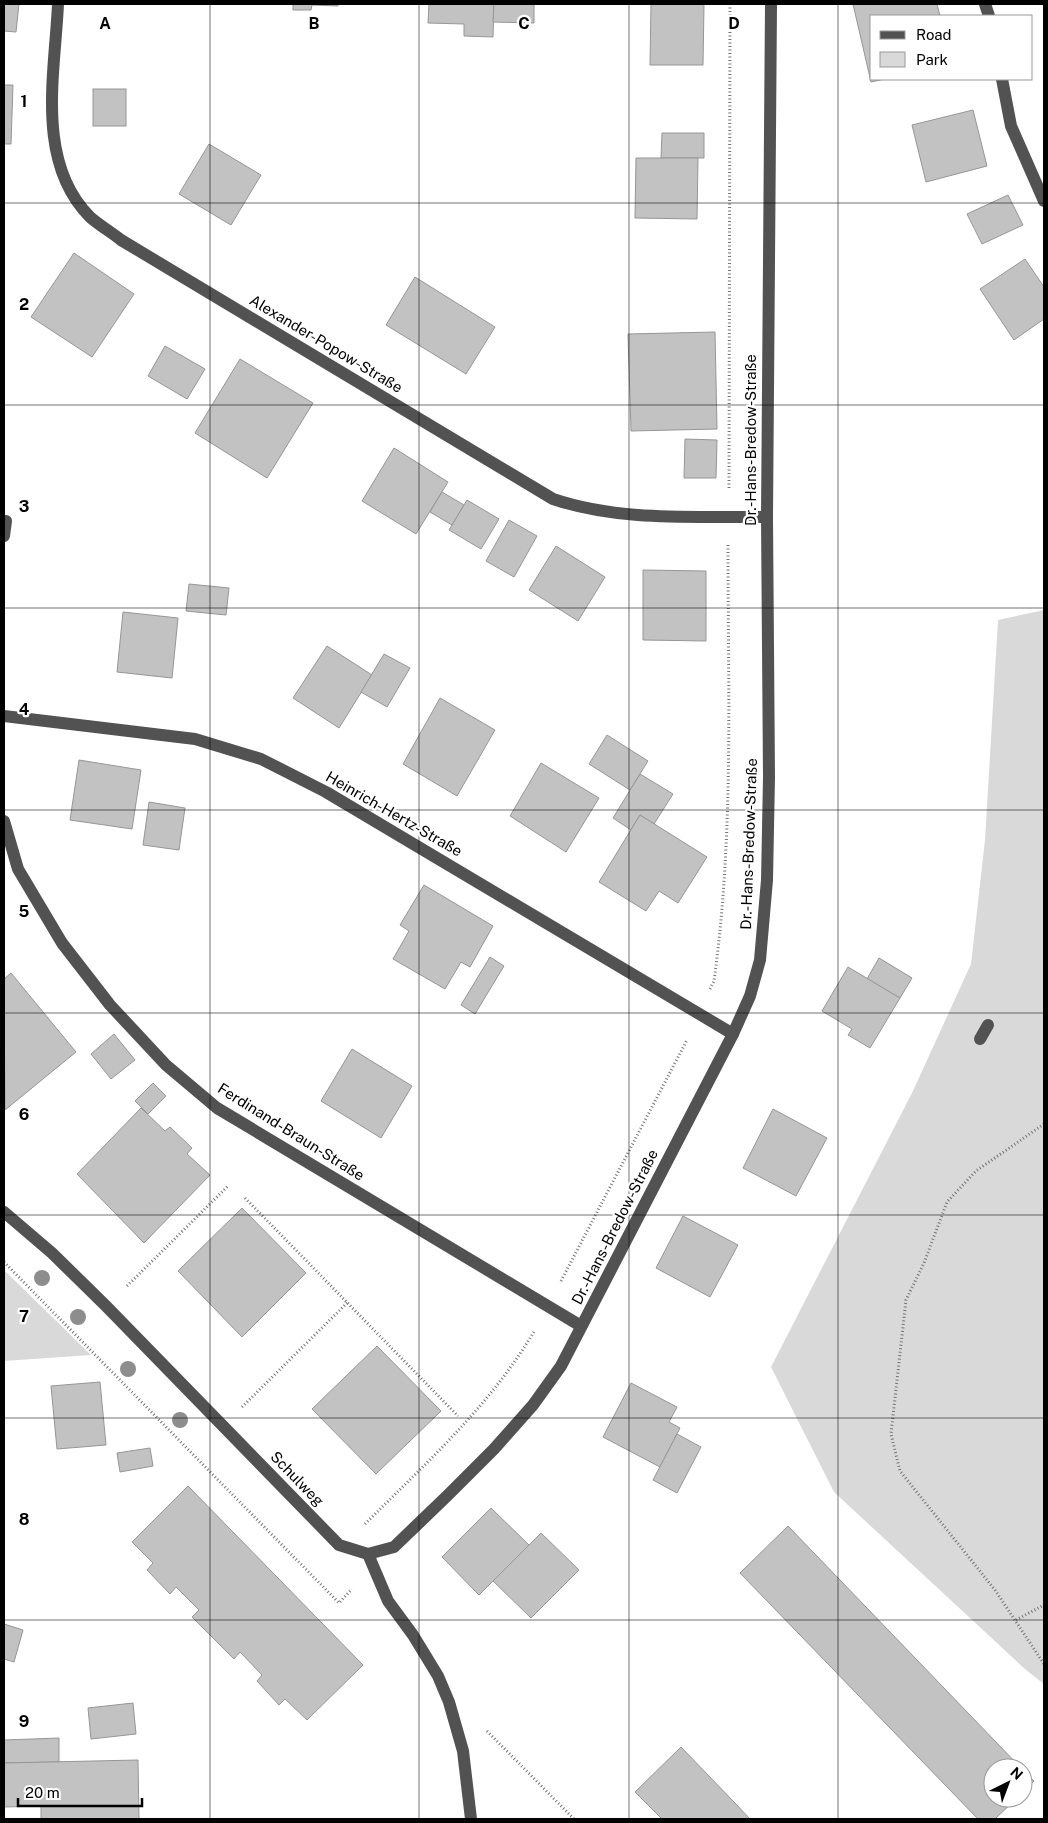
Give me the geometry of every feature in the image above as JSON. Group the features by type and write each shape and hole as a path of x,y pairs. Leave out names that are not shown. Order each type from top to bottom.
{"street":[{"name":"Alexander-Popow-Straße","path":"58,4 52,113 56,159 69,187 90,216 121,240 553,498 582,508 612,514 767,517"},
{"name":"Dr.-Hans-Bredow-Straße","path":"368,1554 394,1547 494,1449 533,1405 561,1366 733,1034 750,996 760,960 767,880 769,777 767,517 771,4"},
{"path":"1002,80 1011,126 1044,201"},
{"path":"4,536 6,521"},
{"name":"Heinrich-Hertz-Straße","path":"4,716 195,739 261,759 326,792 733,1034"},
{"name":"Ferdinand-Braun-Straße","path":"4,821 18,869 62,943 110,1004 166,1065 217,1108 582,1326"},
{"path":"980,1039 988,1025"},
{"name":"Schulweg","path":"4,1212 52,1253 339,1545 368,1554"},
{"path":"368,1554 388,1601 418,1643 438,1676 449,1702 464,1751 471,1819"}],"path":[{"path":"4,1262 339,1603 355,1586 368,1554 361,1528 479,1407 508,1371 534,1332 699,1014 714,981 727,863 730,4"},
{"path":"1044,1124 976,1170 947,1202 924,1263 906,1300 891,1434 900,1471 956,1538 1016,1620 1044,1664"},
{"path":"127,1286 228,1186"},
{"path":"245,1198 458,1416"},
{"path":"224,1426 348,1302"},
{"path":"1016,1620 1044,1605"},
{"path":"486,1729 574,1819"}],"green space":[{"path":"1044,610 1044,1684 1026,1670 834,1492 771,1367 912,1093 971,964 985,840 998,620"},
{"path":"4,1270 91,1355 4,1361"}],"building":[{"path":"4,4 19,4 16,32 4,31"},
{"path":"293,4 338,4 338,6 312,5 311,10 293,10"},
{"path":"429,4 494,4 493,37 464,36 464,24 428,23"},
{"path":"494,4 534,4 534,23 493,22"},
{"path":"651,4 704,4 703,65 650,65"},
{"path":"853,4 937,4 940,15 870,15 870,78"},
{"path":"4,85 13,85 11,144 4,144"},
{"path":"93,89 126,89 126,126 93,126"},
{"path":"973,110 987,166 926,182 912,125"},
{"path":"662,133 704,133 704,158 661,158"},
{"path":"209,144 261,175 231,225 179,194"},
{"path":"636,158 698,158 697,219 635,218"},
{"path":"1008,195 1023,225 982,244 967,214"},
{"path":"74,253 134,294 92,357 31,317"},
{"path":"1025,259 1044,287 1044,319 1014,340 980,289"},
{"path":"415,277 495,327 466,374 386,325"},
{"path":"715,332 717,429 631,431 628,334"},
{"path":"165,346 205,369 187,399 148,376"},
{"path":"240,359 313,403 267,478 195,433"},
{"path":"685,439 717,440 716,478 684,478"},
{"path":"394,448 448,482 416,534 362,501"},
{"path":"442,492 464,505 452,525 430,512"},
{"path":"467,500 499,519 481,549 449,530"},
{"path":"509,520 537,536 514,577 486,561"},
{"path":"556,546 605,577 578,621 529,590"},
{"path":"643,570 706,571 706,641 643,640"},
{"path":"189,584 229,588 226,615 186,611"},
{"path":"123,612 178,618 172,678 117,672"},
{"path":"327,646 372,675 339,728 293,698"},
{"path":"384,654 410,668 387,707 361,692"},
{"path":"440,698 495,730 457,796 403,764"},
{"path":"607,735 648,761 630,790 589,764"},
{"path":"79,760 141,770 132,829 70,820"},
{"path":"541,763 599,798 566,852 510,816"},
{"path":"640,774 673,794 654,824 640,815 631,830 613,818"},
{"path":"149,802 185,808 179,850 143,845"},
{"path":"640,815 707,857 678,903 659,891 646,911 599,882"},
{"path":"424,885 493,926 470,967 461,962 445,989 393,959 409,931 400,925"},
{"path":"490,957 504,966 475,1014 461,1005"},
{"path":"879,958 912,978 900,998 867,979"},
{"path":"848,967 900,998 870,1048 848,1035 852,1029 822,1011"},
{"path":"11,973 76,1052 5,1110 4,979"},
{"path":"114,1034 135,1060 111,1079 91,1054"},
{"path":"352,1049 412,1086 381,1138 321,1101"},
{"path":"153,1083 166,1096 148,1114 135,1101"},
{"path":"141,1108 165,1131 170,1127 192,1148 187,1154 210,1175 144,1243 77,1174"},
{"path":"773,1109 827,1138 796,1196 743,1168"},
{"path":"242,1208 306,1273 242,1337 178,1271"},
{"path":"683,1216 738,1245 710,1297 656,1268"},
{"path":"377,1346 441,1411 376,1474 312,1409"},
{"path":"100,1382 106,1445 57,1449 51,1386"},
{"path":"631,1383 677,1407 669,1422 680,1428 660,1467 603,1437"},
{"path":"677,1434 701,1447 677,1493 653,1480"},
{"path":"150,1448 153,1466 120,1472 117,1453"},
{"path":"188,1486 363,1665 307,1720 285,1699 279,1705 257,1681 262,1675 240,1652 234,1659 192,1617 199,1610 176,1587 170,1594 147,1570 153,1563 132,1542"},
{"path":"491,1508 529,1545 479,1595 442,1557"},
{"path":"788,1526 1011,1758 983,1758 983,1808 1007,1808 995,1819 978,1819 740,1573"},
{"path":"541,1533 579,1570 531,1618 493,1581"},
{"path":"4,1624 23,1630 14,1662 4,1659"},
{"path":"133,1703 136,1734 91,1739 88,1708"},
{"path":"59,1738 59,1762 4,1763 4,1740"},
{"path":"681,1747 750,1819 662,1819 635,1792"},
{"path":"138,1760 139,1819 41,1819 41,1806 4,1807 4,1763"}]}
